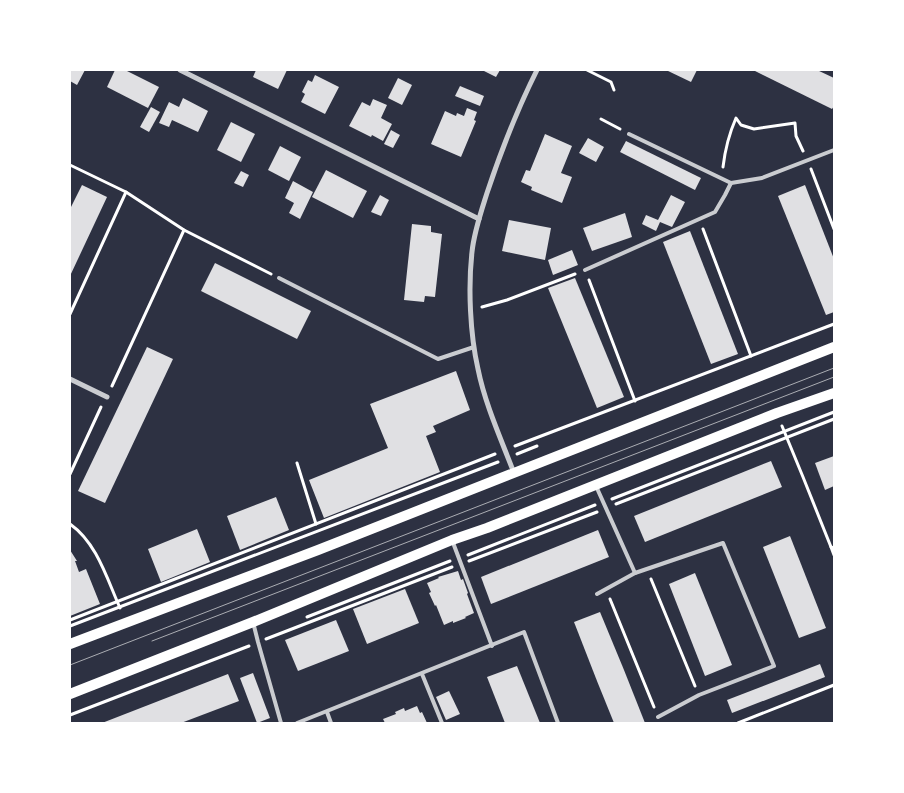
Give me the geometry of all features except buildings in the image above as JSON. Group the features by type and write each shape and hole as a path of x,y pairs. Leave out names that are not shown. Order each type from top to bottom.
{"main road":[{"path":"70,644 318,550 834,347"},
{"path":"70,694 253,622 452,540 596,486 777,413 834,393"}],"street":[{"path":"180,70 479,219"},
{"path":"514,473 486,398 478,369 471,310 472,250 479,219 505,140 537,70"},
{"path":"70,379 106,397"}],"lane":[{"path":"628,134 730,183 762,178 834,150"},
{"path":"585,270 714,212 726,195 730,183"},
{"path":"279,278 438,360 474,347"},
{"path":"596,486 635,573"},
{"path":"452,540 492,646"},
{"path":"597,594 635,573 723,543 774,666 699,695 658,717"},
{"path":"253,622 282,723"},
{"path":"296,723 524,632 558,723"},
{"path":"422,674 442,723"},
{"path":"327,712 331,723"}],"path":[{"path":"587,70 611,82 614,90"},
{"path":"719,177 723,168 730,132 736,118 741,125 754,129 795,123 796,136 808,161 834,229"},
{"path":"601,119 620,130"},
{"path":"70,165 126,192 184,230 279,278"},
{"path":"70,314 126,192"},
{"path":"699,220 751,356"},
{"path":"70,474 184,230"},
{"path":"471,310 507,300 585,270 635,401"},
{"path":"70,620 834,324"},
{"path":"777,413 834,555"},
{"path":"70,626 546,443"},
{"path":"297,463 316,524"},
{"path":"70,524 92,548 102,566 126,622"},
{"path":"647,569 699,695"},
{"path":"606,589 658,717"},
{"path":"738,723 834,685"}],"tram line":[{"path":"70,665 834,368"},
{"path":"152,641 834,377"}]}
